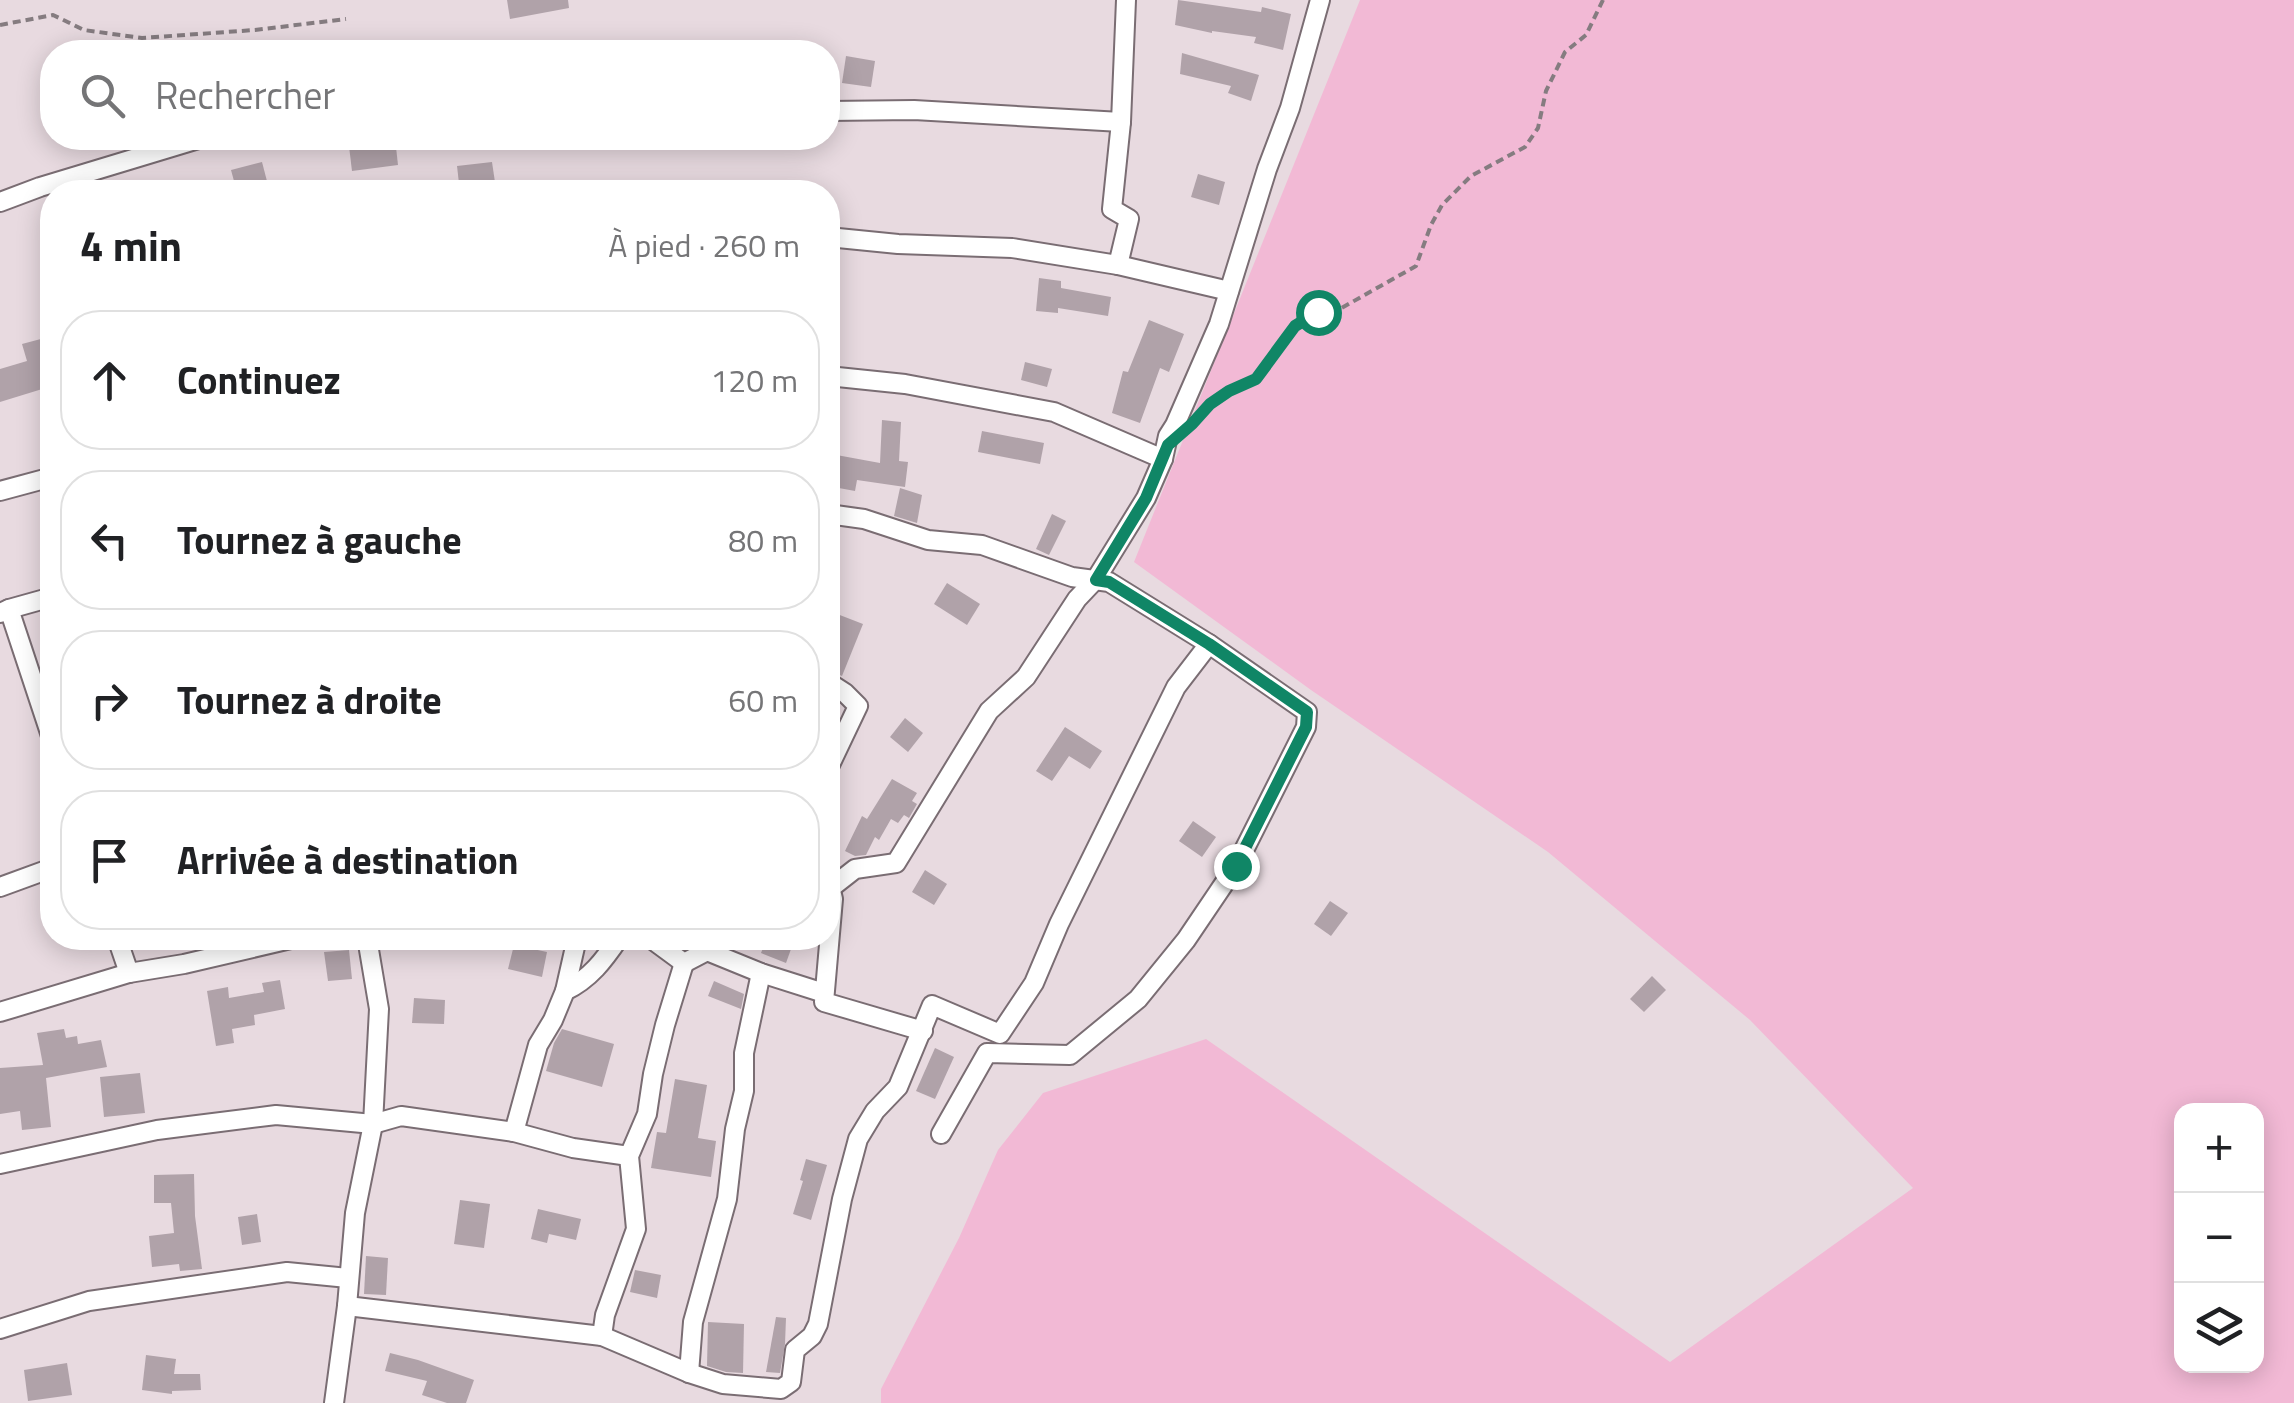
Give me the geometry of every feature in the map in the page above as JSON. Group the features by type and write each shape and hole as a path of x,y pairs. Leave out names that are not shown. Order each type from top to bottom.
{"street":[{"path":"1118,265 1129,219 1112,208 1121,122 1126,0"},
{"path":"840,877 855,869 896,863 988,711 1026,676 1077,600 1096,580 1146,498 1168,436 1219,324 1320,0"},
{"path":"840,111 914,110 1121,122"},
{"path":"63,180 162,150"},
{"path":"0,202 40,187"},
{"path":"840,238 1012,248 1118,265 1230,291"},
{"path":"840,377 905,384 1054,412 1162,459"},
{"path":"0,492 40,480"},
{"path":"840,516 928,540 982,545 1072,577 1109,582 1209,644 1307,712 1308,718 1236,866 1186,940 1138,1000 1070,1054 986,1053"},
{"path":"40,601 5,611 40,706"},
{"path":"941,1134 986,1053 1034,983 1067,906 1176,686 1209,644"},
{"path":"840,690 858,706 840,744"},
{"path":"0,887 40,872"},
{"path":"121,950 129,974"},
{"path":"0,1012 129,974 244,950"},
{"path":"334,1403 356,1214 372,1124 379,1010 369,950"},
{"path":"514,1132 538,1045 554,1020 574,950"},
{"path":"565,991 583,982 611,950"},
{"path":"666,950 684,963"},
{"path":"828,950 824,1002 923,1031"},
{"path":"602,1336 605,1316 636,1229 629,1156 647,1114 665,1025 684,963 707,951 824,993"},
{"path":"689,1374 692,1322 727,1198 734,1130 744,1091 744,1053 760,973"},
{"path":"347,1306 602,1336 689,1374 723,1384 781,1389 792,1382 795,1350 812,1336 818,1324 858,1139 875,1111 898,1087 932,1004 1000,1034"},
{"path":"0,1164 157,1130 276,1115 372,1124 401,1116 514,1132 573,1148 629,1156"},
{"path":"0,1329 89,1301 287,1272 348,1278"}],"path":[{"path":"1192,424 1210,404 1256,379 1295,326 1318,312 1338,310 1416,266 1442,205 1471,176 1525,146 1538,128 1546,91 1566,52 1586,35 1602,0"},
{"path":"0,25 53,15 84,30 142,38 346,19"}],"shaded area":[{"path":"1360,0 2294,0 2294,1403 881,1403 881,1389 959,1238 998,1150 1043,1093 1206,1039 1670,1362 1913,1188 1750,1020 1548,852 1311,690 1134,562"}],"building":[{"path":"507,0 568,0 569,8 510,19"},
{"path":"1178,0 1261,12 1262,7 1291,14 1283,50 1254,43 1256,37 1175,25"},
{"path":"1182,53 1259,75 1251,101 1228,93 1231,86 1180,74"},
{"path":"846,56 875,61 871,87 842,83"},
{"path":"349,150 396,150 398,165 352,171"},
{"path":"262,162 267,180 234,180 231,170"},
{"path":"492,162 495,180 459,180 457,166"},
{"path":"1198,174 1225,182 1219,205 1191,197"},
{"path":"1039,278 1061,281 1061,288 1111,297 1108,316 1058,308 1058,313 1036,311"},
{"path":"1149,320 1184,334 1169,372 1160,368 1140,423 1112,413 1123,371 1128,372"},
{"path":"40,339 40,390 0,402 0,369 27,361 22,344"},
{"path":"1025,362 1052,369 1047,387 1021,380"},
{"path":"882,420 901,422 899,461 908,462 905,487 857,480 855,491 840,488 840,456 880,463"},
{"path":"982,431 1044,443 1040,464 978,452"},
{"path":"900,488 922,495 917,523 894,516"},
{"path":"1052,514 1066,521 1049,555 1036,549"},
{"path":"947,583 980,604 967,625 934,604"},
{"path":"840,615 863,624 840,675"},
{"path":"905,718 923,733 908,752 890,737"},
{"path":"1065,727 1102,751 1090,769 1069,756 1052,781 1036,771"},
{"path":"892,779 917,793 912,801 917,804 909,818 904,815 898,823 891,819 866,855 855,856 845,851 862,816 867,819"},
{"path":"1193,821 1216,837 1202,857 1179,841"},
{"path":"925,870 947,884 934,905 912,892"},
{"path":"1330,901 1348,913 1331,936 1314,924"},
{"path":"349,950 352,979 328,981 324,952"},
{"path":"513,950 547,952 542,977 508,969"},
{"path":"762,950 791,950 786,963 761,953"},
{"path":"1652,976 1666,990 1644,1012 1630,999"},
{"path":"280,980 285,1009 254,1015 255,1025 232,1029 234,1043 216,1046 207,991 228,987 229,998 264,992 262,983"},
{"path":"714,981 744,994 741,1009 708,996"},
{"path":"414,998 445,1000 444,1024 412,1023"},
{"path":"64,1029 66,1038 77,1036 78,1044 101,1040 107,1067 46,1078 51,1127 22,1130 20,1111 0,1114 0,1068 43,1065 37,1033"},
{"path":"562,1029 614,1044 602,1087 546,1071"},
{"path":"935,1048 954,1057 935,1099 916,1091"},
{"path":"140,1073 145,1113 104,1117 100,1077"},
{"path":"675,1079 707,1085 698,1138 716,1141 711,1177 651,1168 657,1132 666,1133"},
{"path":"806,1159 827,1165 811,1220 793,1214"},
{"path":"194,1174 202,1269 180,1271 179,1264 152,1267 149,1236 174,1233 171,1203 154,1203 154,1175"},
{"path":"460,1200 490,1204 484,1248 454,1244"},
{"path":"538,1209 581,1219 576,1240 549,1234 547,1243 531,1239"},
{"path":"257,1214 261,1242 242,1245 238,1217"},
{"path":"366,1256 388,1258 386,1295 364,1294"},
{"path":"635,1270 661,1275 657,1298 630,1292"},
{"path":"776,1317 786,1318 780,1373 766,1372"},
{"path":"708,1322 744,1324 743,1373 707,1366"},
{"path":"390,1353 474,1380 466,1403 447,1403 422,1395 427,1381 385,1371"},
{"path":"146,1355 176,1359 174,1374 200,1374 201,1390 172,1394 142,1390"},
{"path":"67,1363 72,1395 28,1401 24,1370"}],"route":[{"path":"1236,866 1306,727 1307,712 1209,644 1109,582 1096,580 1146,498 1168,445 1210,404 1256,379 1295,326 1318,312"}]}
